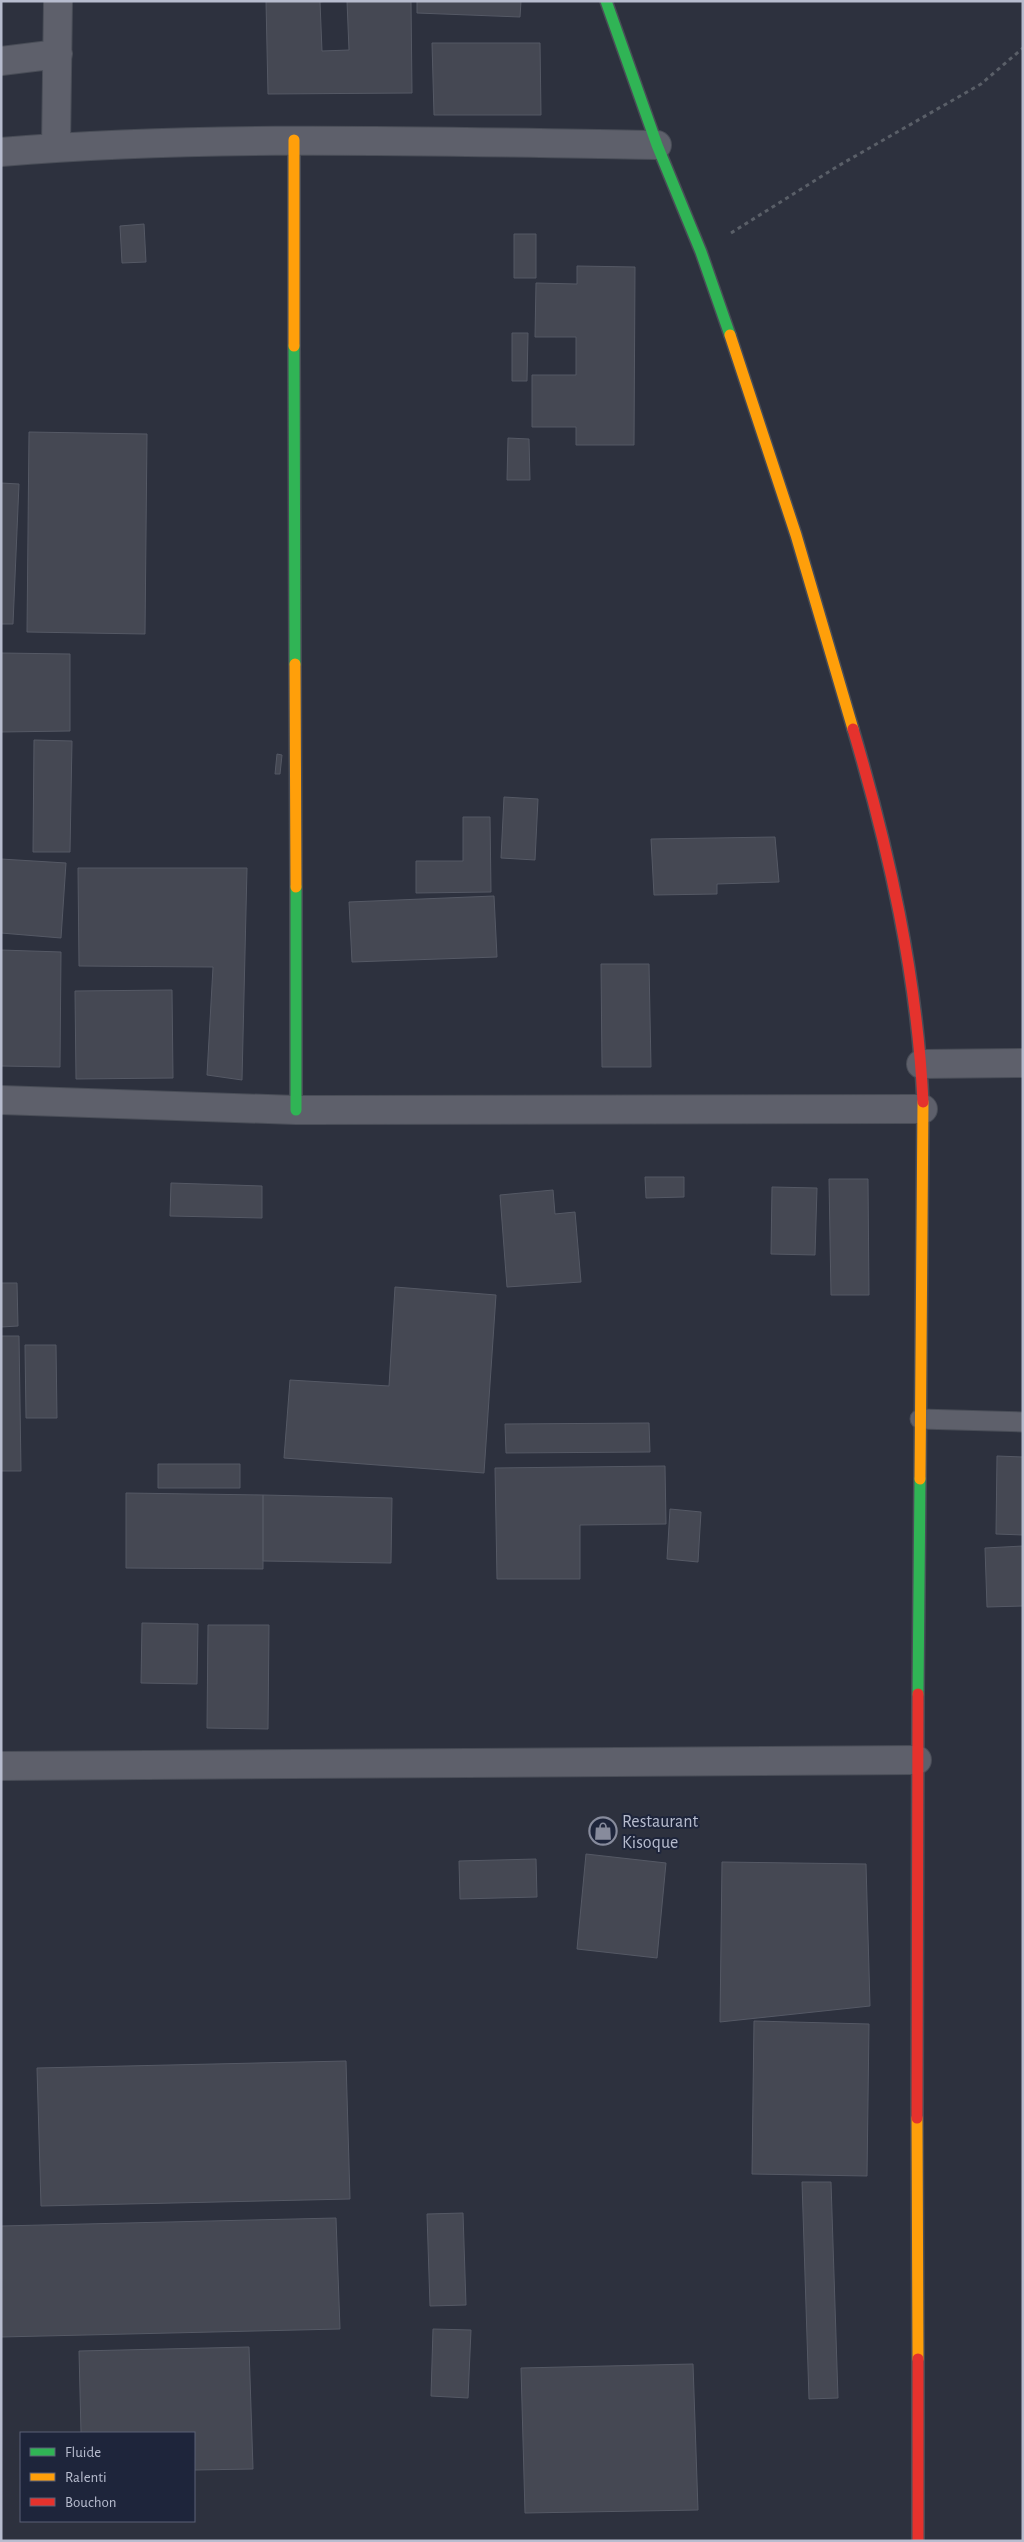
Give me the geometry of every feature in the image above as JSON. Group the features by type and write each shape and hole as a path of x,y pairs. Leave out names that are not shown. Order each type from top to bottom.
{"street":[{"path":"56,147 58,1"},
{"path":"606,1 657,145 701,252 796,535 878,812 894,879 921,1064 923,1109 917,1760 918,2541"},
{"path":"1,61 58,54"},
{"path":"1,152 56,147 294,140 657,145"},
{"path":"294,140 296,1110"},
{"path":"921,1064 1023,1063"},
{"path":"1,1100 296,1110 923,1109"},
{"path":"1,1766 917,1760"}],"lane":[{"path":"920,1419 1023,1422"}],"path":[{"path":"701,252 838,166 981,84 1023,48"}],"building":[{"path":"266,1 326,1 320,2 322,51 349,50 347,1 411,1 412,93 268,94"},
{"path":"417,1 521,1 520,17 417,13"},
{"path":"432,43 540,43 541,115 434,115"},
{"path":"144,224 146,262 122,263 120,226"},
{"path":"514,234 536,234 536,278 514,278"},
{"path":"577,266 635,267 634,445 576,445 576,427 532,427 532,375 576,375 576,337 535,337 536,283 577,284"},
{"path":"512,333 528,333 527,381 512,381"},
{"path":"29,432 147,434 145,634 27,632"},
{"path":"508,438 529,439 530,480 507,480"},
{"path":"1,483 19,484 13,624 1,624"},
{"path":"1,653 70,654 70,731 1,732"},
{"path":"34,740 72,741 70,852 33,852"},
{"path":"277,754 282,755 280,774 275,774"},
{"path":"504,797 538,799 535,860 501,858"},
{"path":"463,817 490,817 491,892 416,893 416,861 463,861"},
{"path":"775,837 779,882 717,884 717,894 654,895 651,839"},
{"path":"1,859 66,863 61,938 1,933"},
{"path":"78,868 247,868 242,1080 207,1075 213,967 79,966"},
{"path":"494,896 497,957 352,962 349,902"},
{"path":"1,950 61,952 60,1067 1,1066"},
{"path":"601,964 649,964 651,1067 602,1067"},
{"path":"172,990 173,1078 76,1079 75,991"},
{"path":"645,1177 684,1177 684,1197 646,1198"},
{"path":"829,1179 868,1179 869,1295 831,1295"},
{"path":"171,1183 262,1186 262,1218 170,1216"},
{"path":"772,1187 817,1188 815,1255 771,1254"},
{"path":"553,1190 555,1214 575,1212 581,1282 507,1287 500,1195"},
{"path":"1,1283 17,1283 18,1326 1,1327"},
{"path":"395,1287 496,1295 484,1473 284,1458 290,1380 389,1386"},
{"path":"1,1336 19,1336 21,1471 1,1471"},
{"path":"25,1345 56,1345 57,1418 26,1418"},
{"path":"649,1423 650,1452 506,1453 505,1424"},
{"path":"997,1456 1023,1457 1023,1535 996,1534"},
{"path":"158,1464 240,1464 240,1488 158,1488"},
{"path":"665,1466 666,1524 580,1525 580,1579 497,1579 495,1468"},
{"path":"126,1493 263,1495 263,1569 126,1568"},
{"path":"263,1495 392,1498 391,1563 263,1561"},
{"path":"670,1509 701,1512 698,1562 667,1559"},
{"path":"1023,1546 1023,1606 987,1607 985,1548"},
{"path":"142,1623 198,1624 197,1684 141,1683"},
{"path":"208,1625 269,1625 268,1729 207,1728"},
{"path":"586,1854 666,1863 657,1958 577,1949"},
{"path":"536,1859 537,1897 460,1899 459,1861"},
{"path":"722,1862 866,1864 870,2006 720,2022"},
{"path":"754,2021 869,2024 867,2176 752,2174"},
{"path":"346,2061 350,2199 41,2206 37,2068"},
{"path":"802,2182 831,2182 838,2398 809,2399"},
{"path":"463,2213 466,2305 430,2306 427,2214"},
{"path":"336,2218 340,2329 1,2337 1,2226"},
{"path":"433,2329 471,2330 468,2398 431,2396"},
{"path":"249,2347 253,2469 195,2470 195,2432 81,2432 79,2351"},
{"path":"693,2364 698,2510 525,2513 521,2368"}],"traffic: fast":[{"path":"606,1 657,145 701,252 730,335"},
{"path":"294,346 295,664"},
{"path":"296,887 296,1110"},
{"path":"918,1694 920,1479"}],"traffic: slow":[{"path":"294,140 294,346"},
{"path":"730,335 796,535 853,729"},
{"path":"295,664 296,887"},
{"path":"920,1479 923,1102"},
{"path":"917,2118 918,2359"}],"traffic: jam":[{"path":"853,729 878,820 908,960 920,1054 923,1102"},
{"path":"917,2118 918,1694"},
{"path":"918,2359 918,2541"}],"place":[{"name":"Restaurant Kisoque","path":"603,1831"}]}
